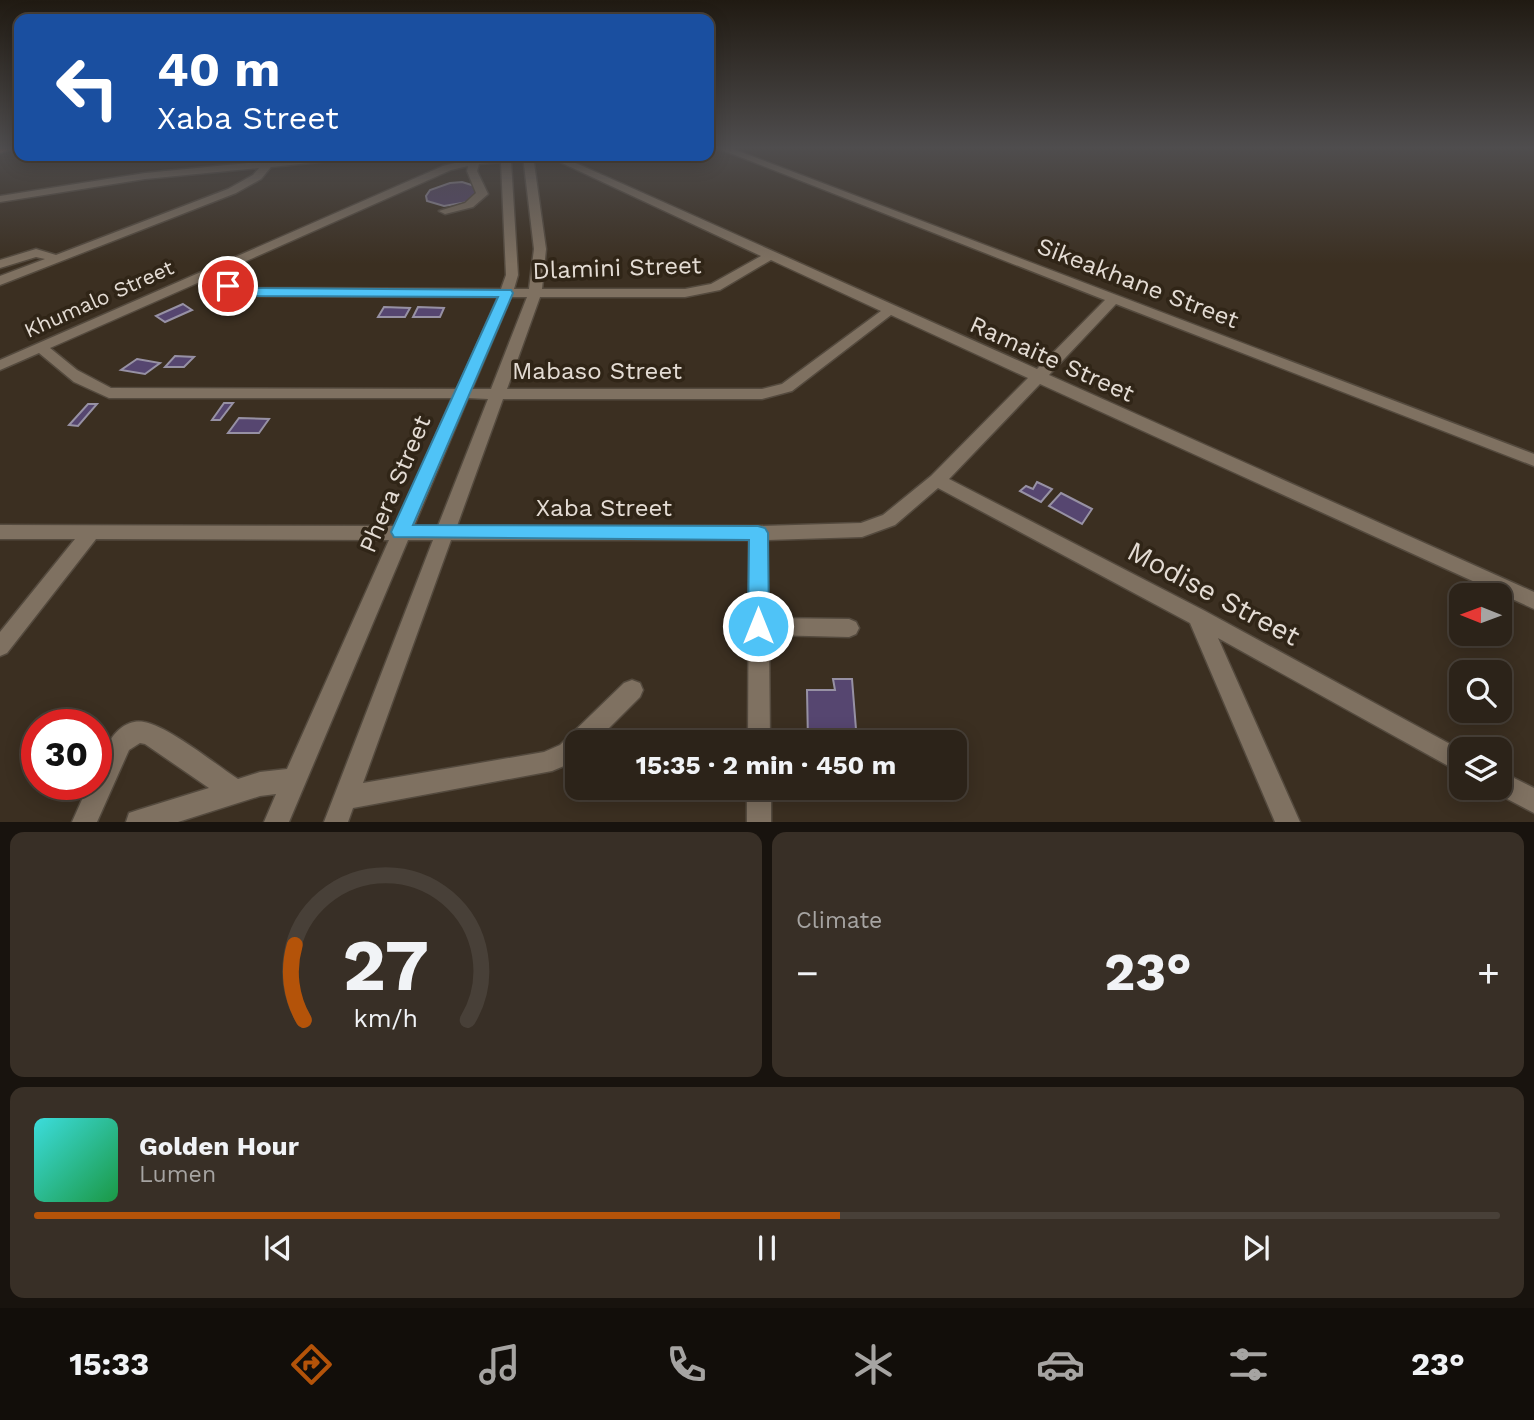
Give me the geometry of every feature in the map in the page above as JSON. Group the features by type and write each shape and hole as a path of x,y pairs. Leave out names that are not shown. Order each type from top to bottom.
{"street":[{"path":"0,199 73,187"},
{"path":"0,281 238,187"},
{"name":"Khumalo Street","path":"0,365 403,187"},
{"path":"445,211 469,205 482,194 481,187"},
{"name":"Phera Street","path":"276,821 506,293 512,275 508,187"},
{"path":"336,821 535,293 540,249 532,187"},
{"name":"Ramaite Street","path":"622,187 1534,601"},
{"name":"Sikeakhane Street","path":"825,187 1534,460"},
{"path":"0,264 36,253 57,259"},
{"name":"Dlamini Street","path":"221,267 217,276 222,284 247,291 698,292 715,287 772,255"},
{"name":"Xaba Street","path":"0,532 758,533 839,532 877,526 937,480 1115,299"},
{"name":"Mabaso Street","path":"40,346 63,369 82,382 109,393 751,394 779,391 890,310"},
{"name":"Modise Street","path":"937,480 1198,617 1449,755"},
{"path":"0,647 91,532"},
{"path":"758,533 758,730"},
{"path":"1198,617 1236,710 1288,821"},
{"path":"758,626 849,628"},
{"path":"591,730 632,690"},
{"path":"84,821 121,742 138,732 153,736 236,792"},
{"path":"344,798 544,763 565,754"},
{"path":"138,821 260,784 294,780"},
{"path":"1512,790 1534,802"},
{"path":"759,800 759,821"}],"building":[{"path":"438,187 478,187 476,197 468,202 444,206 427,201 426,196 430,190"},
{"path":"183,304 192,310 165,322 156,316"},
{"path":"384,307 410,308 405,317 378,317"},
{"path":"418,307 444,308 440,317 413,317"},
{"path":"175,356 194,357 184,367 165,367"},
{"path":"137,359 160,363 145,374 121,370"},
{"path":"224,403 233,403 220,420 212,420"},
{"path":"88,404 97,404 78,426 69,425"},
{"path":"239,418 269,419 259,433 228,433"},
{"path":"1037,482 1052,489 1041,502 1020,491 1026,486 1033,489"},
{"path":"1061,493 1092,509 1082,524 1049,506"},
{"path":"833,679 852,679 856,730 808,730 807,690 835,690"}],"route":[{"path":"228,286 258,292 506,293 401,532 758,533 758,626"}]}
